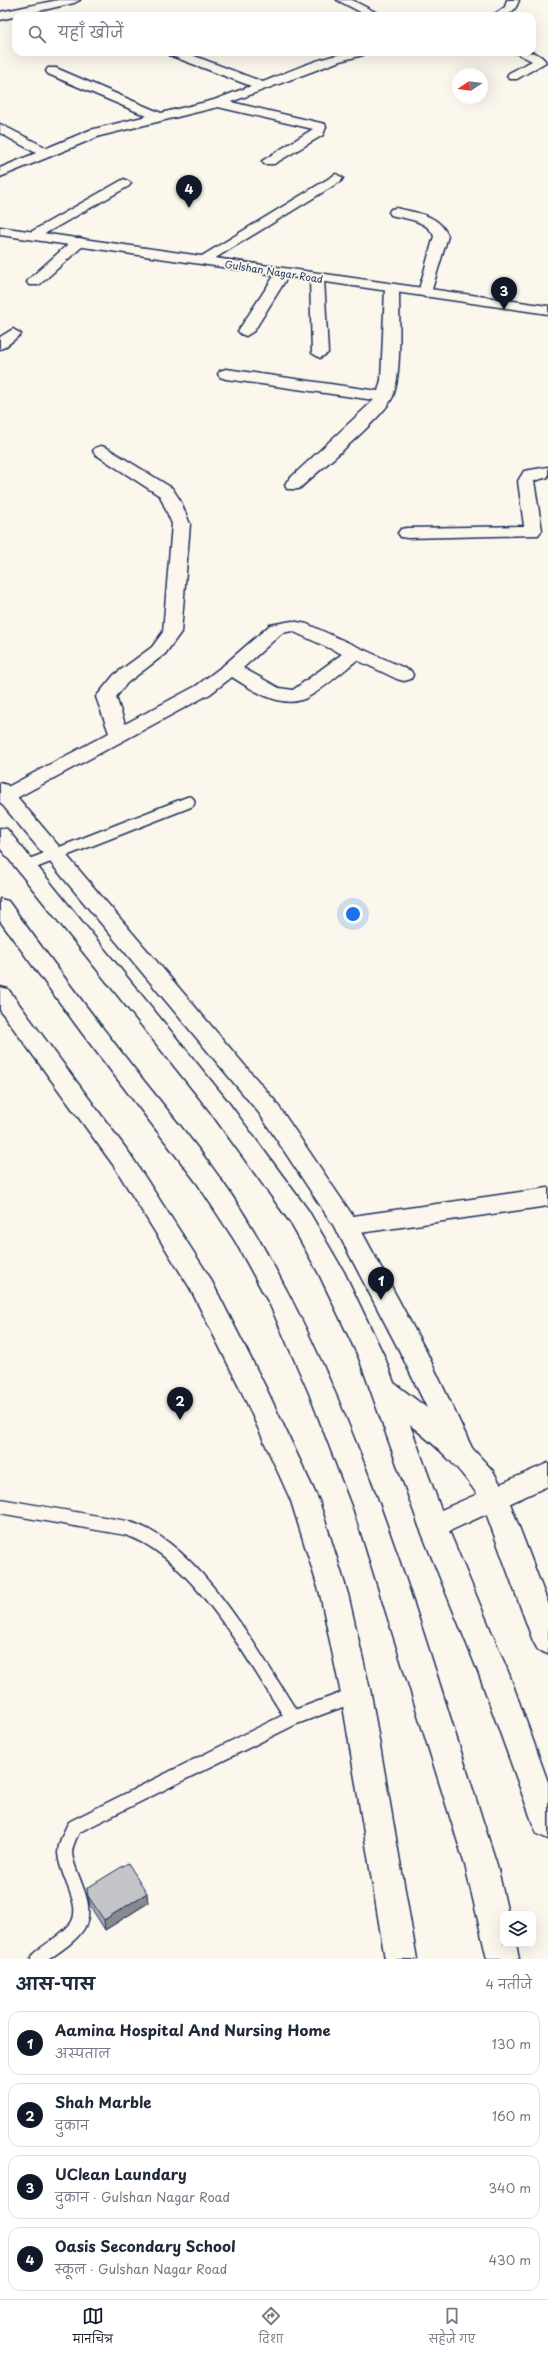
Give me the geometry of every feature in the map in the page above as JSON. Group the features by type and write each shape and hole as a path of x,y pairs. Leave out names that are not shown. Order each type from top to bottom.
{"main road":[{"path":"18,12 74,0"},
{"path":"343,0 368,12"},
{"path":"505,12 510,9 513,0"},
{"path":"0,16 12,13"},
{"path":"184,56 263,86"},
{"path":"0,173 95,132 157,116 218,103 344,56"},
{"path":"513,76 540,62 532,56"},
{"path":"52,71 157,116"},
{"path":"218,103 320,127 318,132 269,161"},
{"path":"0,128 46,153"},
{"path":"204,259 336,178"},
{"path":"34,234 124,183"},
{"path":"396,212 428,221 440,231 441,236 425,293"},
{"name":"Gulshan Nagar Road","path":"1,232 34,234 79,242 204,259 282,273 548,310"},
{"path":"34,282 79,242"},
{"path":"246,331 282,273"},
{"path":"317,278 320,352"},
{"path":"293,484 374,411 385,397 389,380 392,289"},
{"path":"0,344 13,334"},
{"path":"226,374 339,392 385,397"},
{"path":"101,451 166,492 172,500 181,524 172,632 168,640 160,649 114,686 106,697 120,736"},
{"path":"406,533 532,532 534,530 526,481 530,475 548,472"},
{"path":"404,675 300,628 282,627 276,629 231,669 203,690 120,736 3,793 267,1107 346,1226 413,1351 463,1456"},
{"path":"231,669 278,695 292,697 298,696 356,652"},
{"path":"0,834 217,1104 299,1216 332,1272 372,1358 433,1526 494,1674 548,1824"},
{"path":"0,906 90,1028 206,1177 244,1235 282,1304 322,1393 368,1510 480,1865 503,1959"},
{"path":"0,994 122,1160 200,1283 253,1388 305,1501 334,1594 356,1694 401,1959"},
{"path":"346,1226 548,1197"},
{"path":"384,1390 463,1456 484,1480 496,1499 502,1519 548,1641"},
{"path":"433,1526 496,1499 548,1474"}],"lane":[{"path":"26,866 190,802"},
{"path":"0,1506 113,1525 141,1532 163,1546 180,1561 205,1589 293,1718"},
{"path":"38,1959 69,1934 79,1922 80,1908 65,1852 68,1838 74,1827 293,1718 356,1694"}],"building":[{"path":"128,1863 147,1893 104,1920 88,1896 87,1888"}],"place":[{"name":"Oasis Secondary School","path":"189,208"},
{"name":"UClean Laundary","path":"504,310"},
{"name":"Aamina Hospital And Nursing Home","path":"381,1300"},
{"name":"Shah Marble","path":"180,1420"}]}
